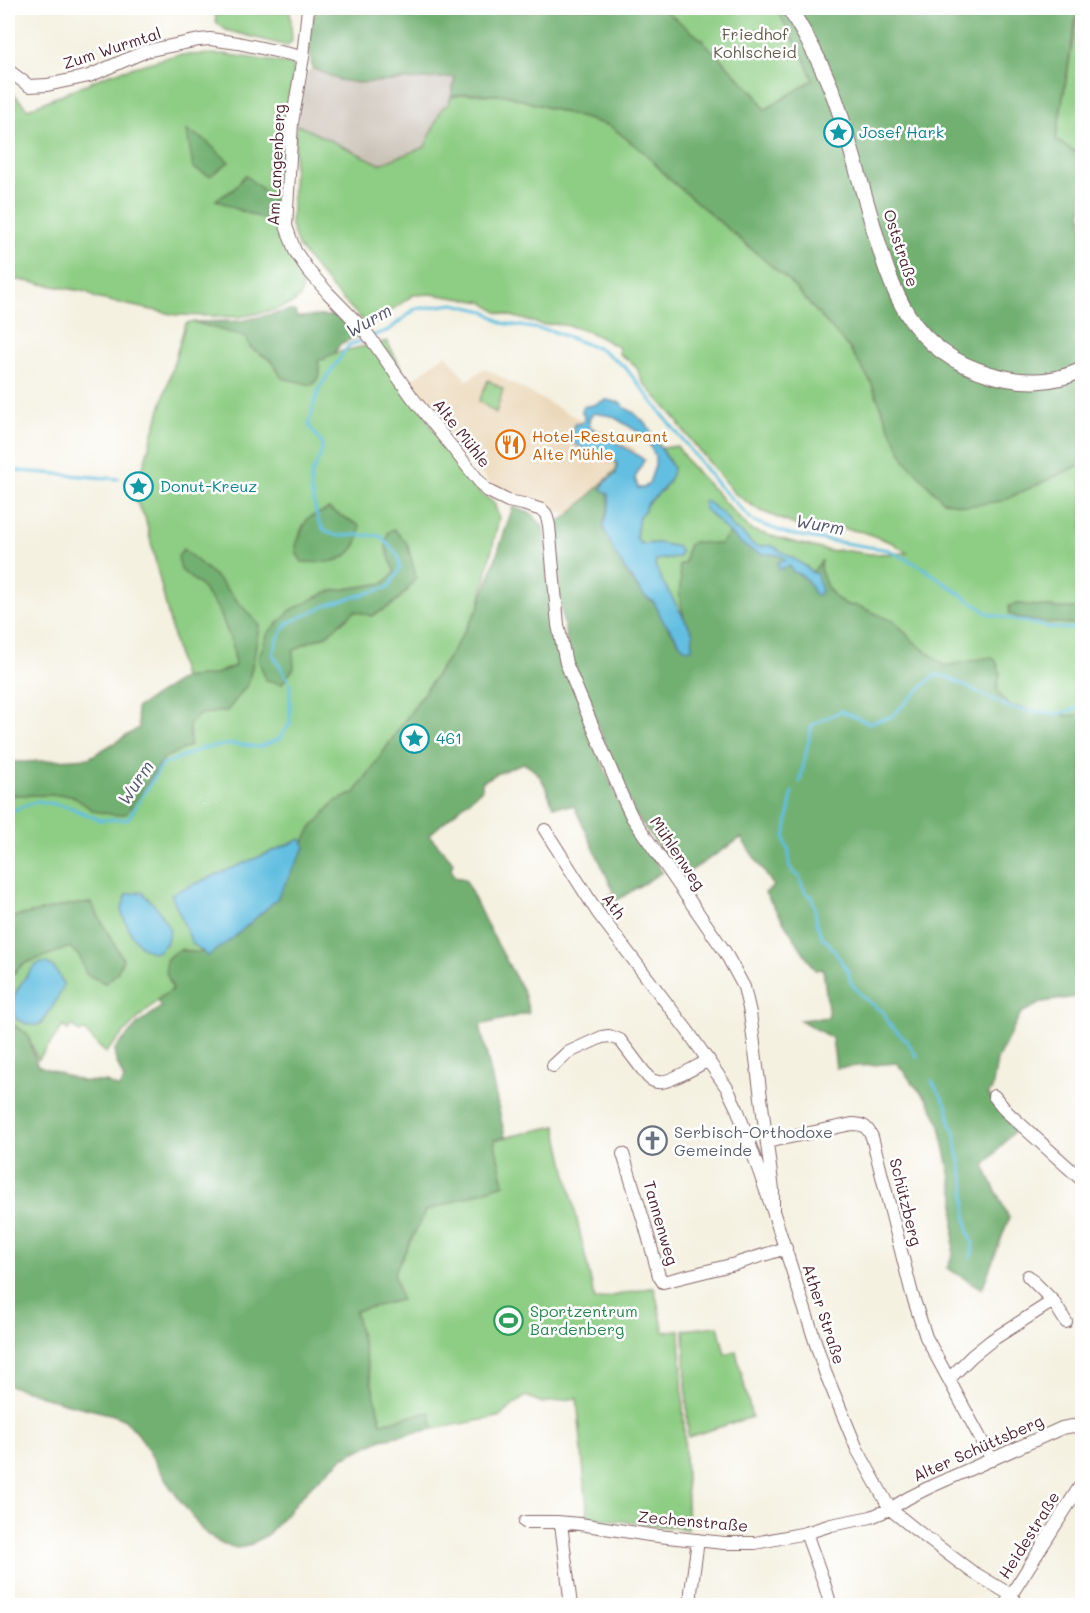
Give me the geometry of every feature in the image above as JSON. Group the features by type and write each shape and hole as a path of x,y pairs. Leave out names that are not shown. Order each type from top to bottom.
{"street":[{"name":"Am Langenberg","path":"308,8 303,57 292,123 286,226 295,251 308,270 375,344"},
{"name":"Oststraße","path":"789,8 811,43 831,87 889,276 900,303 912,321 934,346 949,357 964,366 998,377 1032,382 1059,378 1083,370"},
{"name":"Zum Wurmtal","path":"8,70 29,86 47,85 89,76 146,51 210,39 303,57"},
{"name":"Alte Mühle","path":"375,344 412,398 486,490 508,501 542,510 546,514"},
{"name":"Mühlenweg","path":"546,514 549,525 558,625 566,663 632,816 725,952 744,987 759,1072 773,1190 773,1211"},
{"name":"Ath","path":"545,830 598,914 663,998"},
{"name":"Ather Straße","path":"663,998 709,1060 727,1088 738,1111 786,1248 810,1329 842,1415 857,1449 890,1509 1007,1600"},
{"path":"553,1066 567,1053 609,1036 620,1040 651,1080 663,1082 709,1060"},
{"path":"994,1096 1007,1112 1083,1180"},
{"name":"Schützberg","path":"767,1142 852,1124 861,1124 868,1128 926,1337 992,1460"},
{"name":"Tannenweg","path":"623,1154 659,1276 663,1282 719,1269 786,1248"},
{"path":"1028,1276 1053,1301 1066,1323"},
{"path":"949,1379 992,1340 1053,1301"},
{"name":"Alter Schüttsberg","path":"890,1509 908,1498 1062,1428 1073,1426 1083,1428"},
{"name":"Heidestraße","path":"1007,1600 1083,1483"},
{"name":"Zechenstraße","path":"525,1522 580,1524 649,1535 724,1543 755,1543 871,1517 890,1509"},
{"path":"561,1523 571,1605"},
{"path":"806,1533 831,1605"},
{"path":"691,1605 698,1540"},
{"path":"1007,1600 1019,1605"}],"shaded area":[{"path":"312,68 339,80 358,83 455,77 449,104 442,108 425,147 380,164 297,123 307,72"},
{"path":"446,354 467,381 484,368 637,450 568,515 493,488 409,382"}],"green space":[{"path":"215,8 290,8 292,41 287,46 226,30 216,22"},
{"path":"314,8 460,10 471,8 662,8 702,40 755,94 765,110 813,80 803,56 776,8 1082,8 1082,14 1076,17 1056,140 1082,156 1082,464 1002,501 967,506 943,501 905,460 871,382 849,348 788,280 667,177 646,154 610,126 505,95 466,94 451,97 455,77 358,83 339,80 312,68 309,45"},
{"name":"Friedhof Kohlscheid","path":"662,8 776,8 803,56 813,80 765,110 755,94 702,40"},
{"path":"1082,14 1082,156 1056,140 1077,17"},
{"path":"224,54 291,64 294,67 281,226 288,252 302,277 302,292 299,298 275,310 239,317 176,315 95,298 87,292 8,278 8,88 28,109 110,74 176,55","holes":["246,175 277,224 234,208 217,199 233,190"]},
{"path":"466,94 505,95 610,126 646,154 667,177 788,280 849,348 871,382 888,424 1002,501 1082,464 1082,608 1018,604 1009,606 1009,614 1036,621 1082,624 1082,713 1071,716 1010,706 1000,696 997,689 1000,673 996,661 991,658 945,666 914,642 895,622 858,606 847,605 836,598 827,587 823,577 820,569 822,561 812,573 806,566 763,545 759,547 752,544 743,534 733,528 729,521 709,513 730,533 720,545 694,542 688,546 685,563 679,565 681,581 679,594 684,619 661,582 655,560 678,557 678,547 644,544 640,543 636,537 639,516 645,510 646,505 668,482 671,464 661,448 677,446 690,465 751,530 830,551 841,550 870,554 907,553 893,543 863,532 797,526 759,510 734,493 676,419 642,381 637,368 619,354 619,348 592,333 570,326 543,325 497,312 483,302 431,294 413,295 369,326 336,293 298,246 291,226 296,124 380,164 425,147 442,108 449,104 451,97"},
{"path":"187,130 205,140 229,162 210,176 193,168"},
{"path":"245,175 278,203 277,224 216,200 233,190"},
{"path":"295,311 297,317 343,315 364,333 340,344 335,353 325,359 318,360 320,375 312,385 282,378 272,361 251,348 245,337 194,322 240,321"},
{"path":"194,322 245,337 251,348 272,361 282,378 314,384 320,375 318,359 387,341 432,428 480,493 494,503 499,518 479,607 452,652 355,793 334,802 285,880 244,926 199,953 181,949 169,982 173,989 129,1027 105,1053 84,1030 80,1033 73,1025 68,1030 63,1026 38,1060 27,1033 8,1022 8,979 23,964 70,947 80,957 86,974 105,983 123,959 91,903 69,905 8,918 8,795 71,795 94,811 153,775 164,758 190,746 188,725 199,714 227,711 248,684 254,658 259,625 247,612 181,569 200,585 219,610 233,647 235,666 213,675 183,678 145,517 127,486 131,485 141,474 185,325","holes":["329,509 297,554 298,539 304,524 311,517","386,548 408,590 391,606 372,616 355,611 325,636 292,651 327,592 384,583 395,573"]},
{"path":"488,380 503,389 496,413 479,401"},
{"path":"616,470 616,474 603,485 609,499 605,528 627,573 639,590 655,604 664,622 680,644 693,634 684,619 679,594 681,581 679,565 685,563 688,546 694,542 720,544 730,533 750,549 783,557 785,561 783,562 807,580 814,594 812,573 822,560 820,569 827,587 836,598 847,605 858,606 895,622 914,642 945,666 991,657 996,661 1000,673 997,689 1000,696 1010,706 1071,716 1082,713 1082,996 1043,1002 1021,1013 997,1060 992,1090 988,1094 1015,1130 984,1166 1009,1218 982,1289 947,1268 953,1255 955,1196 939,1122 927,1099 897,1063 836,1068 832,1038 800,1020 829,1017 823,969 815,970 765,893 774,886 741,838 681,877 635,814 570,659 560,603 556,523 568,516"},
{"path":"513,507 532,514 543,527 551,609 596,747 620,806 662,872 603,909 600,904 614,892 574,806 553,806 539,776 523,763 482,782 482,789 429,835 453,862 451,869 454,877 465,879 524,993 529,1013 480,1025 505,1137 494,1140 504,1184 426,1211 394,1273 401,1300 355,1311 381,1423 430,1412 434,1429 382,1439 343,1458 312,1485 268,1534 248,1546 237,1548 220,1543 202,1530 171,1488 139,1435 125,1420 8,1385 8,1022 27,1033 37,1065 81,1081 106,1082 119,1088 124,1080 115,1057 115,1049 138,1024 161,1007 157,1000 173,989 166,972 166,960 178,951 200,953 244,926 285,880 310,830 334,802 355,793 452,652 479,607"},
{"path":"329,509 360,526 356,545 351,552 339,559 325,562 302,562 297,554 296,546 308,518"},
{"path":"394,529 407,543 416,577 402,596 372,616 355,611 325,636 293,651 294,668 282,684 266,680 258,659 268,633 291,610 327,592 384,583 395,573 386,548 388,532"},
{"path":"183,549 215,576 259,625 248,684 227,711 200,714 189,725 190,746 164,758 126,814 115,815 94,811 71,795 8,795 8,762 89,758 139,728 136,708 183,678 213,675 235,666 233,646 219,610 200,585 181,570 178,557"},
{"path":"1018,604 1082,608 1082,624 1036,621 1009,614 1009,606"},
{"path":"91,903 123,960 117,973 105,983 86,974 80,957 70,947 23,964 8,979 8,918 69,905"},
{"name":"Sportzentrum Bardenberg","path":"556,1126 595,1300 654,1287 664,1332 680,1330 688,1529 588,1517 577,1398 542,1403 526,1396 498,1417 434,1429 430,1412 381,1424 355,1311 401,1300 394,1273 426,1211 504,1184 494,1140"},
{"path":"718,1326 725,1354 736,1351 752,1417 688,1437 684,1330"}],"water":[{"path":"606,400 621,403 633,412 647,425 673,468 668,482 646,505 645,510 639,516 636,537 640,543 644,544 658,543 678,547 681,553 678,557 656,560 655,565 693,633 692,649 686,649 680,644 663,621 654,602 644,596 628,574 615,554 603,526 609,501 608,493 601,489 606,481 616,474 617,463 605,454 577,446 571,438 575,424 582,423 585,419 582,412 583,407","holes":["594,413 612,416 645,436 655,456 655,466 649,483 644,488 638,488 635,478 644,460 590,427 589,420"]},
{"path":"704,501 724,515 733,528 743,534 752,544 759,547 770,545 799,562 812,573 816,573 822,590 818,595 814,594 806,580 793,572 790,566 778,569 779,561 785,561 783,557 753,551 739,542 704,508"},
{"path":"301,839 305,847 276,900 233,938 208,956 192,943 171,894"},
{"path":"142,892 158,909 170,930 166,944 157,952 138,944 121,911 127,894"},
{"path":"40,963 53,967 63,984 58,998 42,1023 32,1025 16,1019 12,1004 23,981"}],"waterway":[{"name":"Wurm","path":"372,336 389,330 415,309 454,304 485,311 502,323 552,331 602,350 625,367 719,486 753,521 788,534 889,550 922,567 989,614 1053,628 1082,629"},
{"name":"Wurm","path":"8,812 38,801 69,807 100,820 128,819 162,765 203,748 234,744 260,747 279,739 290,724 290,683 273,654 278,638 288,623 330,604 389,587 400,569 398,555 381,536 337,536 324,530 318,520 311,490 311,476 321,454 322,444 309,425 320,387 349,345 366,339"},
{"path":"8,470 119,479"},
{"path":"800,782 812,725 841,711 869,723 891,717 935,675 947,677 1011,708 1059,714 1082,707"},
{"path":"792,792 785,839 789,851 789,865 799,877 805,892 812,897 822,937 848,971 851,983 862,996 881,1010 887,1022 907,1041 918,1058"},
{"path":"932,1081 947,1106 951,1125 956,1133 965,1185 968,1231 973,1244 971,1258"}],"place":[{"name":"Josef Hark","path":"838,132"},
{"name":"Hotel-Restaurant Alte Mühle","path":"511,445"},
{"name":"Donut-Kreuz","path":"139,486"},
{"name":"461","path":"415,738"},
{"name":"Serbisch-Orthodoxe Gemeinde","path":"653,1141"},
{"name":"Sportzentrum Bardenberg","path":"509,1320"}]}
